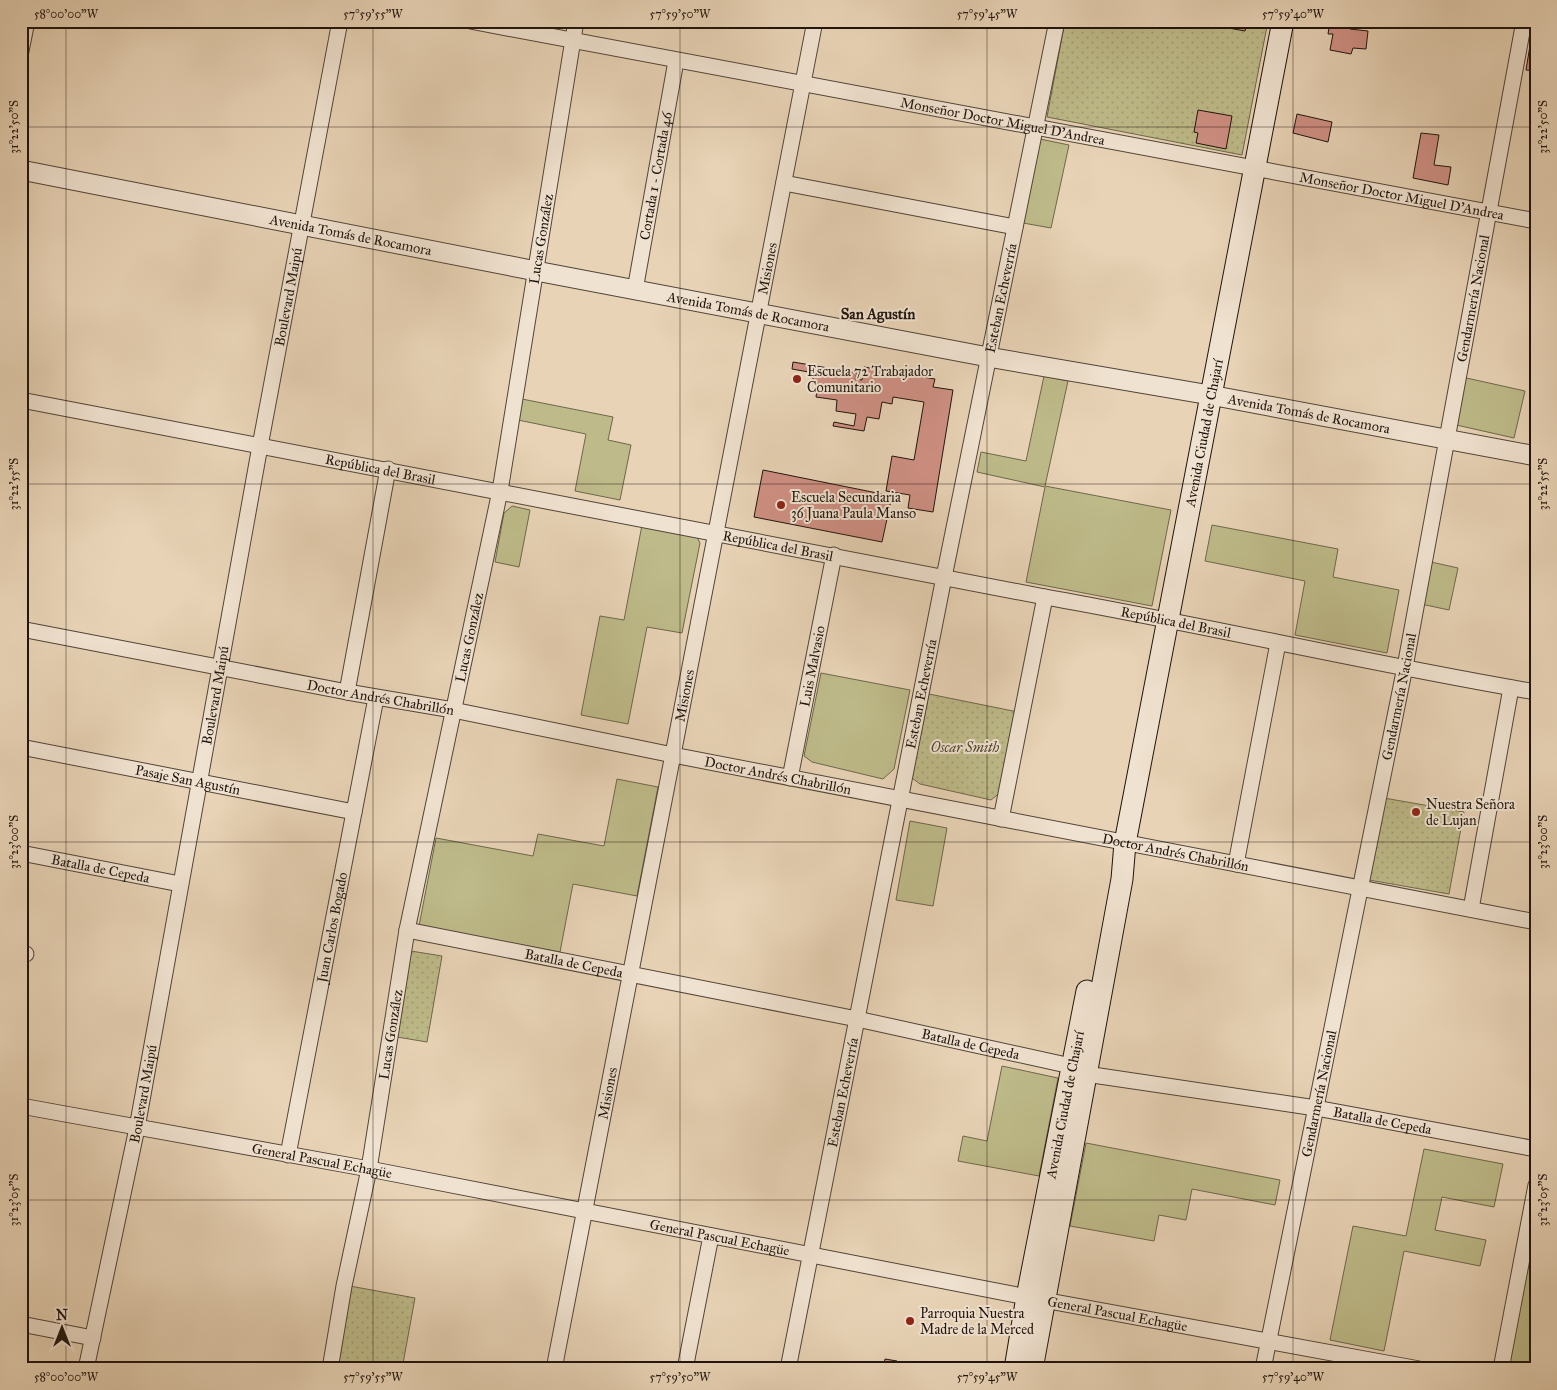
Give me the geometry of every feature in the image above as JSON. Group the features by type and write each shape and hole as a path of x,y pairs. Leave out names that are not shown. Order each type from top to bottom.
{"main road":[{"name":"Avenida Ciudad de Chajarí","path":"1015,1369 1036,1299 1078,1070 1122,879 1125,843 1283,21"},
{"name":"Avenida Ciudad de Chajarí","path":"1032,1369 1036,1299"}],"street":[{"path":"21,51 27,21"},
{"name":"Boulevard Maipú","path":"86,1369 137,1128 260,446 340,21"},
{"name":"Monseñor Doctor Miguel D'Andrea","path":"470,21 1536,221"},
{"name":"Lucas González","path":"330,1369 344,1286 369,1169 407,930 500,491 576,21"},
{"name":"Misiones","path":"554,1369 718,532 815,21"},
{"name":"Esteban Echeverría","path":"788,1369 1056,21"},
{"name":"Gendarmería Nacional","path":"1262,1369 1405,667 1524,21"},
{"name":"Cortada 1 - Cortada 46","path":"635,290 676,61"},
{"name":"Avenida Tomás de Rocamora","path":"21,170 536,272 759,312 988,357 1210,395 1536,456"},
{"path":"784,183 1015,227"},
{"name":"República del Brasil","path":"21,400 718,532 1536,692"},
{"path":"347,692 388,469"},
{"name":"Luis Malvasio","path":"790,778 834,555"},
{"path":"1001,819 1045,597"},
{"name":"Doctor Andrés Chabrillón","path":"21,629 376,698 453,710 790,778 1536,922"},
{"path":"1236,864 1278,643"},
{"path":"1471,909 1511,688"},
{"name":"Juan Carlos Bogado","path":"288,1155 376,698"},
{"name":"Pasaje San Agustín","path":"21,747 354,812"},
{"name":"Batalla de Cepeda","path":"21,853 180,884"},
{"name":"Batalla de Cepeda","path":"407,930 857,1019 1078,1070 1316,1108 1536,1149"},
{"name":"General Pascual Echagüe","path":"21,1106 369,1169 1036,1299 1419,1369"},
{"path":"1501,1369 1536,1185"},
{"path":"685,1369 711,1236"},
{"path":"21,1324 93,1338"}],"green space":[{"path":"1065,21 1268,21 1242,155 1047,117"},
{"path":"1040,139 1069,145 1051,228 1023,223"},
{"path":"1044,376 1068,381 1045,486 1171,510 1152,606 1026,582 1045,487 977,472 981,452 1026,461"},
{"path":"1462,377 1525,391 1514,438 1452,424"},
{"path":"522,399 613,417 608,440 631,445 620,500 575,491 586,434 518,420"},
{"path":"512,506 530,510 519,567 495,562 504,513"},
{"path":"642,525 696,535 700,543 682,633 647,627 628,724 581,715 600,616 624,620"},
{"path":"1212,525 1338,549 1333,577 1399,590 1387,653 1295,635 1305,581 1205,561"},
{"path":"1431,562 1458,568 1449,610 1421,604"},
{"path":"821,673 910,690 894,769 883,779 812,762 804,756"},
{"name":"Oscar Smith","path":"929,694 1018,712 1002,791 991,800 920,784 912,778"},
{"path":"617,779 658,787 637,896 573,884 560,952 419,926 436,838 533,856 538,834 604,846"},
{"path":"1384,798 1464,812 1449,894 1369,880"},
{"path":"910,821 947,828 933,906 896,900"},
{"path":"411,951 442,956 427,1042 397,1037"},
{"path":"1002,1066 1058,1078 1039,1176 958,1161 963,1136 987,1141"},
{"path":"1086,1143 1280,1180 1275,1205 1192,1189 1186,1220 1159,1215 1154,1241 1070,1226"},
{"path":"1424,1149 1503,1164 1494,1207 1442,1197 1435,1230 1486,1240 1480,1266 1404,1251 1384,1351 1330,1340 1353,1226 1406,1236"},
{"path":"1536,1219 1536,1369 1506,1369"},
{"path":"350,1286 415,1298 402,1369 335,1369"}],"building":[{"path":"1213,21 1247,21 1245,31 1212,25"},
{"path":"1330,21 1352,21 1350,29 1368,31 1366,49 1353,48 1351,54 1330,50 1333,34 1328,34"},
{"path":"1534,21 1536,22 1536,71 1526,70"},
{"path":"1198,110 1232,116 1226,149 1196,143 1198,133 1194,132"},
{"path":"1297,114 1332,122 1328,142 1293,133"},
{"path":"1421,133 1439,135 1434,165 1451,167 1448,185 1413,178"},
{"path":"793,362 857,373 855,379 862,380 864,367 935,379 933,387 953,390 933,512 908,508 910,495 886,491 892,456 914,460 924,402 893,397 892,404 882,402 879,419 867,417 864,431 833,426 834,422 854,426 856,414 836,411 837,400 816,397 818,384 812,383 814,373 792,369"},
{"path":"763,470 892,496 882,542 754,517"},
{"path":"885,1359 897,1361 896,1369 883,1369"}],"place":[{"name":"Escuela 72 Trabajador Comunitario","path":"797,379"},
{"name":"Escuela Secundaria 36 Juana Paula Manso","path":"781,505"},
{"name":"Nuestra Señora de Lujan","path":"1416,812"},
{"name":"Parroquia Nuestra Madre de la Merced","path":"910,1321"}],"district":[{"name":"San Agustín","path":"878,314"}]}
